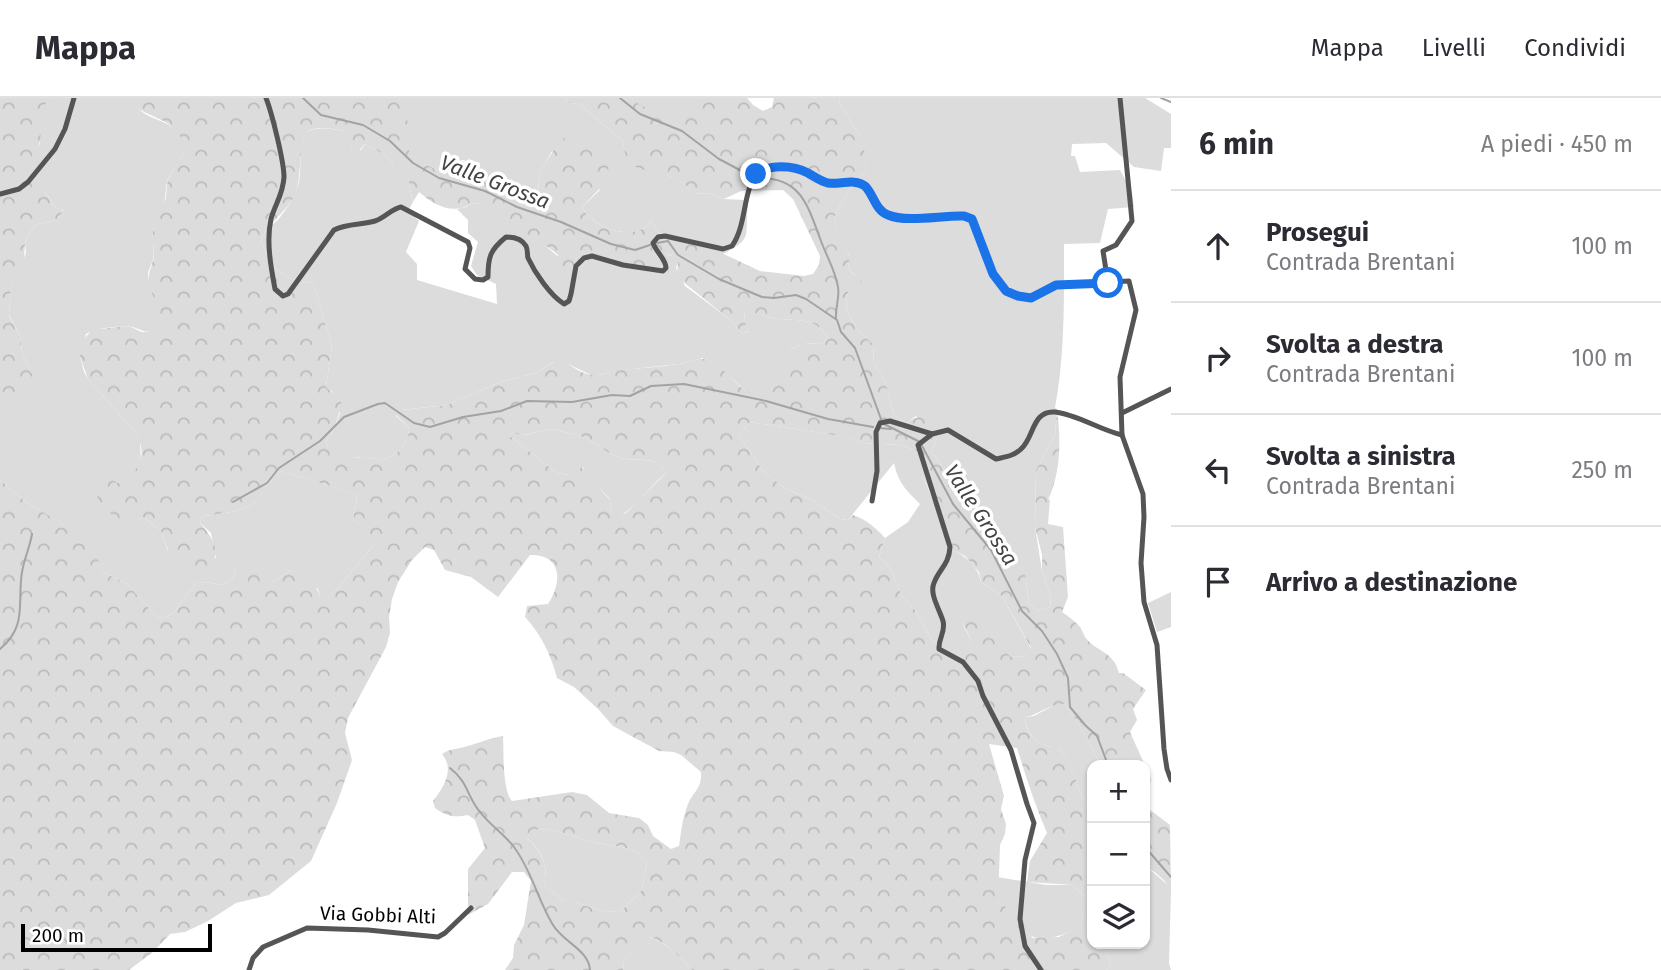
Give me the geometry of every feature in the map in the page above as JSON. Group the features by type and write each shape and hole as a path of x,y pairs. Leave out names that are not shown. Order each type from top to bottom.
{"street":[{"path":"0,194 19,189 29,182 46,160 65,129 74,98"},
{"path":"266,98 284,175 281,197 271,219 270,262 275,289 283,296 288,293 334,230 341,226 379,220 401,206 468,242 470,248 465,269 475,279 483,280 488,277 488,257 499,242 506,237 515,237 526,246 528,257 554,297 564,304 569,301 576,266 584,258 592,256 623,265 663,271 666,262 653,243 658,237 665,236 723,249 732,246 743,224 756,174 777,167 795,168 832,184 857,182 864,186 878,208 887,215 902,218 964,216 972,219 993,274 1006,291 1018,296 1031,298 1056,285 1129,281 1136,310 1120,377 1122,435 1143,494 1141,563 1144,603 1157,645 1164,749 1171,780"},
{"path":"1108,283 1103,251 1116,245 1132,221 1120,98"},
{"path":"1122,413 1171,389"},
{"path":"872,501 877,471 876,432 880,423 890,421 932,433 948,430 996,459 1008,457 1023,448 1038,418 1045,413 1056,412 1070,416 1104,431 1122,435"},
{"path":"932,433 918,445 950,547 946,565 934,581 933,588 944,628 938,643 939,649 963,662 978,681 1011,750 1034,823 1025,860 1020,919 1025,946 1041,970"},
{"name":"Via Gobbi Alti","path":"249,970 253,958 263,947 307,928 368,930 438,937 471,908"}],"green space":[{"path":"0,98 49,98 42,114 35,171 56,208 64,210 57,220 38,224 25,243 24,261 11,288 9,316 21,338 22,353 33,376 34,386 31,393 0,415"},
{"path":"49,98 123,98 146,114 173,127 184,143 183,155 167,182 162,213 153,232 154,256 148,273 160,309 160,323 150,331 121,326 90,332 86,334 80,357 88,379 140,441 141,464 125,484 117,483 136,521 143,517 161,531 168,551 216,558 211,533 200,523 202,516 230,512 251,505 281,471 356,494 354,520 374,537 373,546 331,596 320,596 318,589 291,570 271,583 236,566 233,579 222,585 196,583 174,612 165,618 157,617 127,584 103,572 92,550 84,541 25,501 0,480 0,415 33,376 22,353 21,338 9,315 11,288 26,253 25,243 31,231 38,224 57,220 64,210 56,208 37,181 34,164 35,152 40,144 40,110"},
{"path":"123,98 399,98 411,131 408,164 402,168 394,165 387,156 365,144 357,153 352,149 346,132 325,128 309,131 303,138 296,193 261,240 273,266 285,276 313,283 332,346 326,387 342,404 333,432 326,441 328,447 345,456 384,459 400,450 409,433 409,428 387,406 396,404 402,410 447,405 500,382 536,373 560,358 589,375 705,359 720,367 739,386 754,393 763,393 770,391 779,382 789,350 803,344 823,343 828,338 817,326 810,323 771,318 751,312 744,313 749,332 742,333 728,318 677,277 678,258 667,254 658,258 654,266 637,268 604,261 575,269 565,268 559,264 558,255 553,251 522,235 481,204 472,203 451,209 437,205 419,192 413,202 408,180 418,166 425,164 437,170 456,157 477,170 487,170 523,197 533,196 538,191 540,169 564,138 571,139 609,163 607,181 582,207 595,222 626,232 644,228 651,221 659,233 713,249 760,271 804,276 813,274 819,265 820,256 793,199 783,190 741,191 724,199 709,193 694,194 675,178 633,165 625,152 623,141 579,104 569,103 565,98 632,98 666,119 672,119 690,103 701,98 747,98 763,111 772,107 774,98 839,98 861,137 866,170 841,203 835,216 837,229 849,254 848,269 863,283 860,296 849,291 847,306 852,320 873,344 874,363 886,384 894,415 906,423 922,417 937,423 938,435 932,452 974,514 996,531 1024,566 1029,603 1038,611 1050,607 1051,597 1042,571 1042,555 1035,527 1036,470 1055,435 1057,409 1059,455 1048,500 1050,499 1048,524 1063,527 1068,597 1062,612 1080,627 1090,642 1113,660 1119,673 1123,673 1146,690 1133,709 1137,720 1130,732 1143,760 1098,760 1080,726 1064,704 1054,705 1025,717 1028,729 1035,739 1045,745 1058,747 1068,759 1087,803 1087,949 1104,949 1111,963 1107,970 692,970 667,946 650,937 624,961 623,970 505,970 513,958 514,945 524,925 531,881 524,872 512,872 488,904 468,915 468,869 485,848 475,820 468,815 447,815 435,808 433,801 448,772 442,754 503,736 505,780 512,801 572,792 587,795 609,813 639,818 648,825 653,836 671,849 679,846 685,812 700,783 701,772 681,755 659,751 613,726 574,687 557,678 545,645 525,617 527,606 548,604 553,596 557,571 549,559 530,555 498,597 471,577 445,570 434,550 425,547 412,560 398,582 392,599 390,633 386,647 348,718 345,733 352,760 337,803 311,861 269,895 236,903 185,932 170,934 153,952 129,970 0,970 0,480 30,504 76,533 92,550 103,572 127,584 157,617 165,618 174,612 196,583 222,585 233,579 236,566 248,567 271,583 291,570 296,571 309,579 320,596 331,596 373,546 373,537 354,520 356,494 281,471 251,505 230,512 202,516 200,523 210,536 215,555 209,568 202,574 193,573 171,558 161,531 143,517 128,526 106,510 98,500 96,488 109,477 117,483 125,483 138,465 142,453 135,432 88,379 80,357 81,342 93,329 125,327 143,332 153,330 158,325 159,310 149,285 154,254 153,231 166,198 168,179 184,151 178,132 164,121 138,109","holes":["750,422 840,436 863,443 900,445 915,450 923,459 923,477 940,513 946,535 955,551 965,556 979,572 981,582 1002,596 1031,648 1025,656 1011,657 1003,648 990,621 982,614 964,607 959,615 971,640 965,649 944,649 931,639 915,610 902,596 890,568 879,557 885,538 882,534 853,515 848,520 840,519 812,500 783,487 763,471 739,435","550,429 587,439 616,457 652,461 666,473 626,513 617,516 610,511 611,500 581,467 576,464 570,475 557,473 510,436 510,433 524,435","989,744 1017,748 1047,833 1030,861 1027,882 1073,885 1084,896 1081,925 1059,937 1033,938 1023,930 1021,920 998,901 1000,845 1006,824 1001,809 1004,796","548,829 637,852 647,862 642,890 620,912 602,911 575,902 565,902 544,885 546,871 543,859 527,838 531,830"]},
{"path":"399,98 565,98 569,103 579,104 623,141 625,150 634,163 675,178 695,194 709,193 724,199 744,200 748,204 744,239 723,254 659,233 651,221 644,228 625,232 595,222 582,207 600,190 552,151 540,169 538,191 533,196 523,197 464,160 448,160 437,170 425,164 408,180 413,202 408,211 419,221 406,252 417,264 417,280 497,304 496,284 477,275 471,266 478,242 468,233 468,220 457,209 472,203 481,204 532,241 542,243 574,270 589,262 601,260 637,268 653,266 658,258 666,254 679,258 676,268 685,286 728,318 742,333 749,332 744,312 754,312 771,318 810,323 823,331 828,338 823,343 803,344 789,350 781,379 767,393 761,394 752,394 745,390 712,362 703,358 593,376 568,364 553,362 536,373 500,382 447,405 401,410 396,404 396,416 409,428 403,446 392,456 378,459 336,454 326,441 333,432 340,413 333,392 326,387 332,346 313,283 285,276 273,266 261,240 296,192 305,133 320,128 347,132 352,149 361,150 365,144 387,156 394,165 401,104"},
{"path":"632,98 701,98 668,120 653,114"},
{"path":"839,98 1145,98 1171,114 1171,148 1164,148 1161,171 1134,167 1106,143 1072,144 1071,156 1075,156 1080,172 1120,170 1132,192 1134,207 1108,209 1100,243 1064,244 1063,326 1055,435 1036,470 1035,527 1042,571 1051,597 1050,607 1038,611 1029,603 1026,580 1009,545 974,514 932,452 938,435 916,416 906,423 894,415 886,384 874,363 873,344 857,327 849,313 847,298 849,291 855,293 855,275 848,269 849,254 837,229 835,216 841,203 866,170 861,137"},
{"path":"750,422 841,436 863,443 900,445 915,450 923,459 923,477 955,551 972,564 981,582 1002,596 1031,649 1025,656 1011,657 963,625 971,640 965,650 944,649 931,639 915,610 902,596 890,568 879,557 885,538 908,522 920,504 907,491 894,463 848,520 840,519 812,500 783,487 763,471 739,435"},
{"path":"550,429 582,437 616,457 652,461 666,473 617,517 610,511 611,500 587,475 583,467 570,475 557,473 510,436 510,433 525,435"},
{"path":"1171,592 1171,627 1157,632 1148,603"},
{"path":"1056,704 1064,704 1080,726 1098,760 1087,760 1087,803 1068,759 1060,749 1040,743 1031,735 1025,717 1034,716"},
{"path":"1150,810 1170,825 1171,891 1167,883 1152,871"},
{"path":"548,829 637,852 647,862 642,890 620,912 602,911 575,902 565,902 544,885 546,871 543,859 527,838 531,830"},
{"path":"1150,870 1171,891 1171,970 1107,970 1111,963 1104,949 1150,949"},
{"path":"997,877 1046,885 1073,885 1084,896 1081,926 1048,938 1041,939 1027,934 998,901"},
{"path":"649,937 667,946 692,970 623,970 624,961"}],"waterway":[{"name":"Valle Grossa","path":"303,98 321,115 363,125 390,141 413,163 439,178 485,191 517,207 561,222 611,244 635,250 650,245"},
{"path":"620,98 640,114 682,131 719,159 753,177"},
{"path":"1161,98 1171,102"},
{"path":"758,178 785,183 801,196 807,206 837,281 836,319"},
{"name":"Valle Grossa","path":"657,243 668,241 678,255 719,279 762,297 796,295 837,320 841,332 855,348 881,419"},
{"path":"233,502 267,483 279,468 320,441 344,417 385,403 414,423 430,427 463,417 501,411 527,401 572,402 612,395 630,396 651,386 684,384 766,401 828,419 873,427"},
{"name":"Valle Grossa","path":"884,424 920,442 953,504 991,550 1022,611 1042,631 1057,654 1068,678 1070,707 1097,736 1106,760"},
{"name":"Valle Grossa","path":"879,428 891,429"},
{"path":"0,649 9,640 18,622 22,572 32,534"},
{"path":"450,768 461,779 480,812 514,847 526,866 553,925 585,957 590,970"},
{"name":"Valle Grossa","path":"1150,853 1171,877"}],"route":[{"path":"756,174 777,167 795,168 832,184 857,182 864,186 878,208 887,215 902,218 948,215 972,219 993,274 1006,291 1018,296 1031,298 1056,285 1069,283 1108,283"}]}
